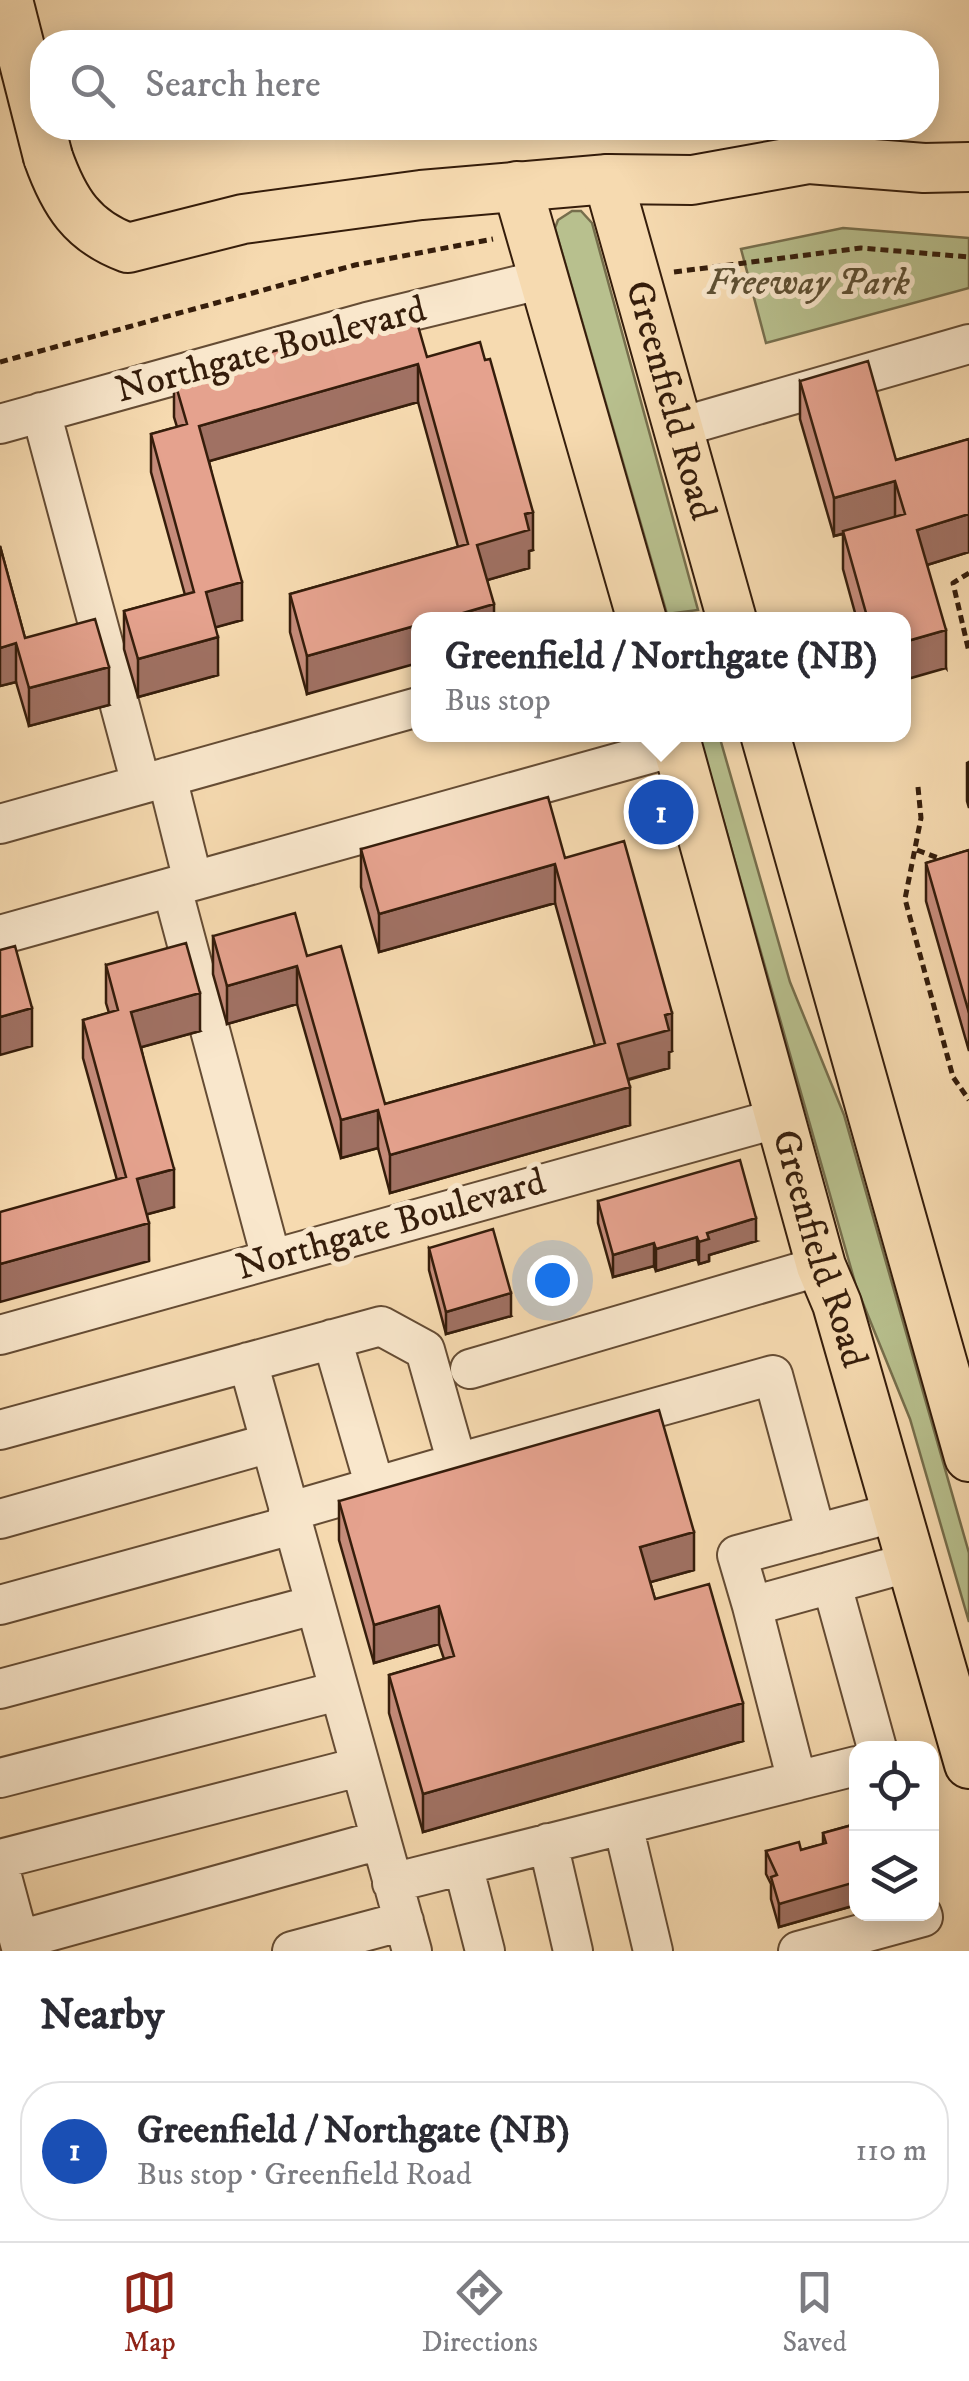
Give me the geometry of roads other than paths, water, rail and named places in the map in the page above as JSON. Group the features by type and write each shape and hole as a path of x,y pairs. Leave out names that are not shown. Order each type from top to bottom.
{"main road":[{"path":"8,0 30,87"},
{"path":"43,140 62,196 86,226 128,248 243,220 517,186 608,179 692,180 809,159 924,168 969,167"},
{"name":"Greenfield Road","path":"608,179 730,612"},
{"path":"517,186 640,612"},
{"name":"Greenfield Road","path":"677,742 969,1764"},
{"path":"764,742 963,1408 969,1457"},
{"path":"829,1285 904,1416 969,1650"}],"street":[{"name":"Northgate Boulevard","path":"0,424 368,322 544,279"},
{"path":"677,428 969,344"},
{"path":"40,412 183,885 271,1258"},
{"path":"0,824 411,709"},
{"path":"0,935 669,742"},
{"name":"Northgate Boulevard","path":"0,1336 783,1116"},
{"path":"470,1369 829,1285"},
{"path":"0,1430 381,1326 425,1350 457,1463"},
{"path":"332,1339 375,1487"},
{"path":"248,1362 408,1936 292,1951"},
{"path":"0,1604 290,1518 375,1487 773,1375 816,1534"},
{"path":"0,1519 270,1444"},
{"path":"797,1781 737,1556 897,1512"},
{"path":"752,1606 911,1562"},
{"path":"832,1585 875,1741"},
{"path":"0,1689 314,1605"},
{"path":"0,1778 338,1691"},
{"path":"0,1859 359,1766"},
{"path":"392,1883 849,1768"},
{"path":"623,1825 653,1951"},
{"path":"0,1869 21,1945 380,1840"},
{"path":"548,1844 574,1951"},
{"path":"463,1865 484,1951"},
{"path":"798,1951 908,1921"}],"place":[{"name":"Greenfield / Northgate (NB)","path":"661,812"}],"park label":[{"name":"Freeway Park","path":"808,283"}]}
